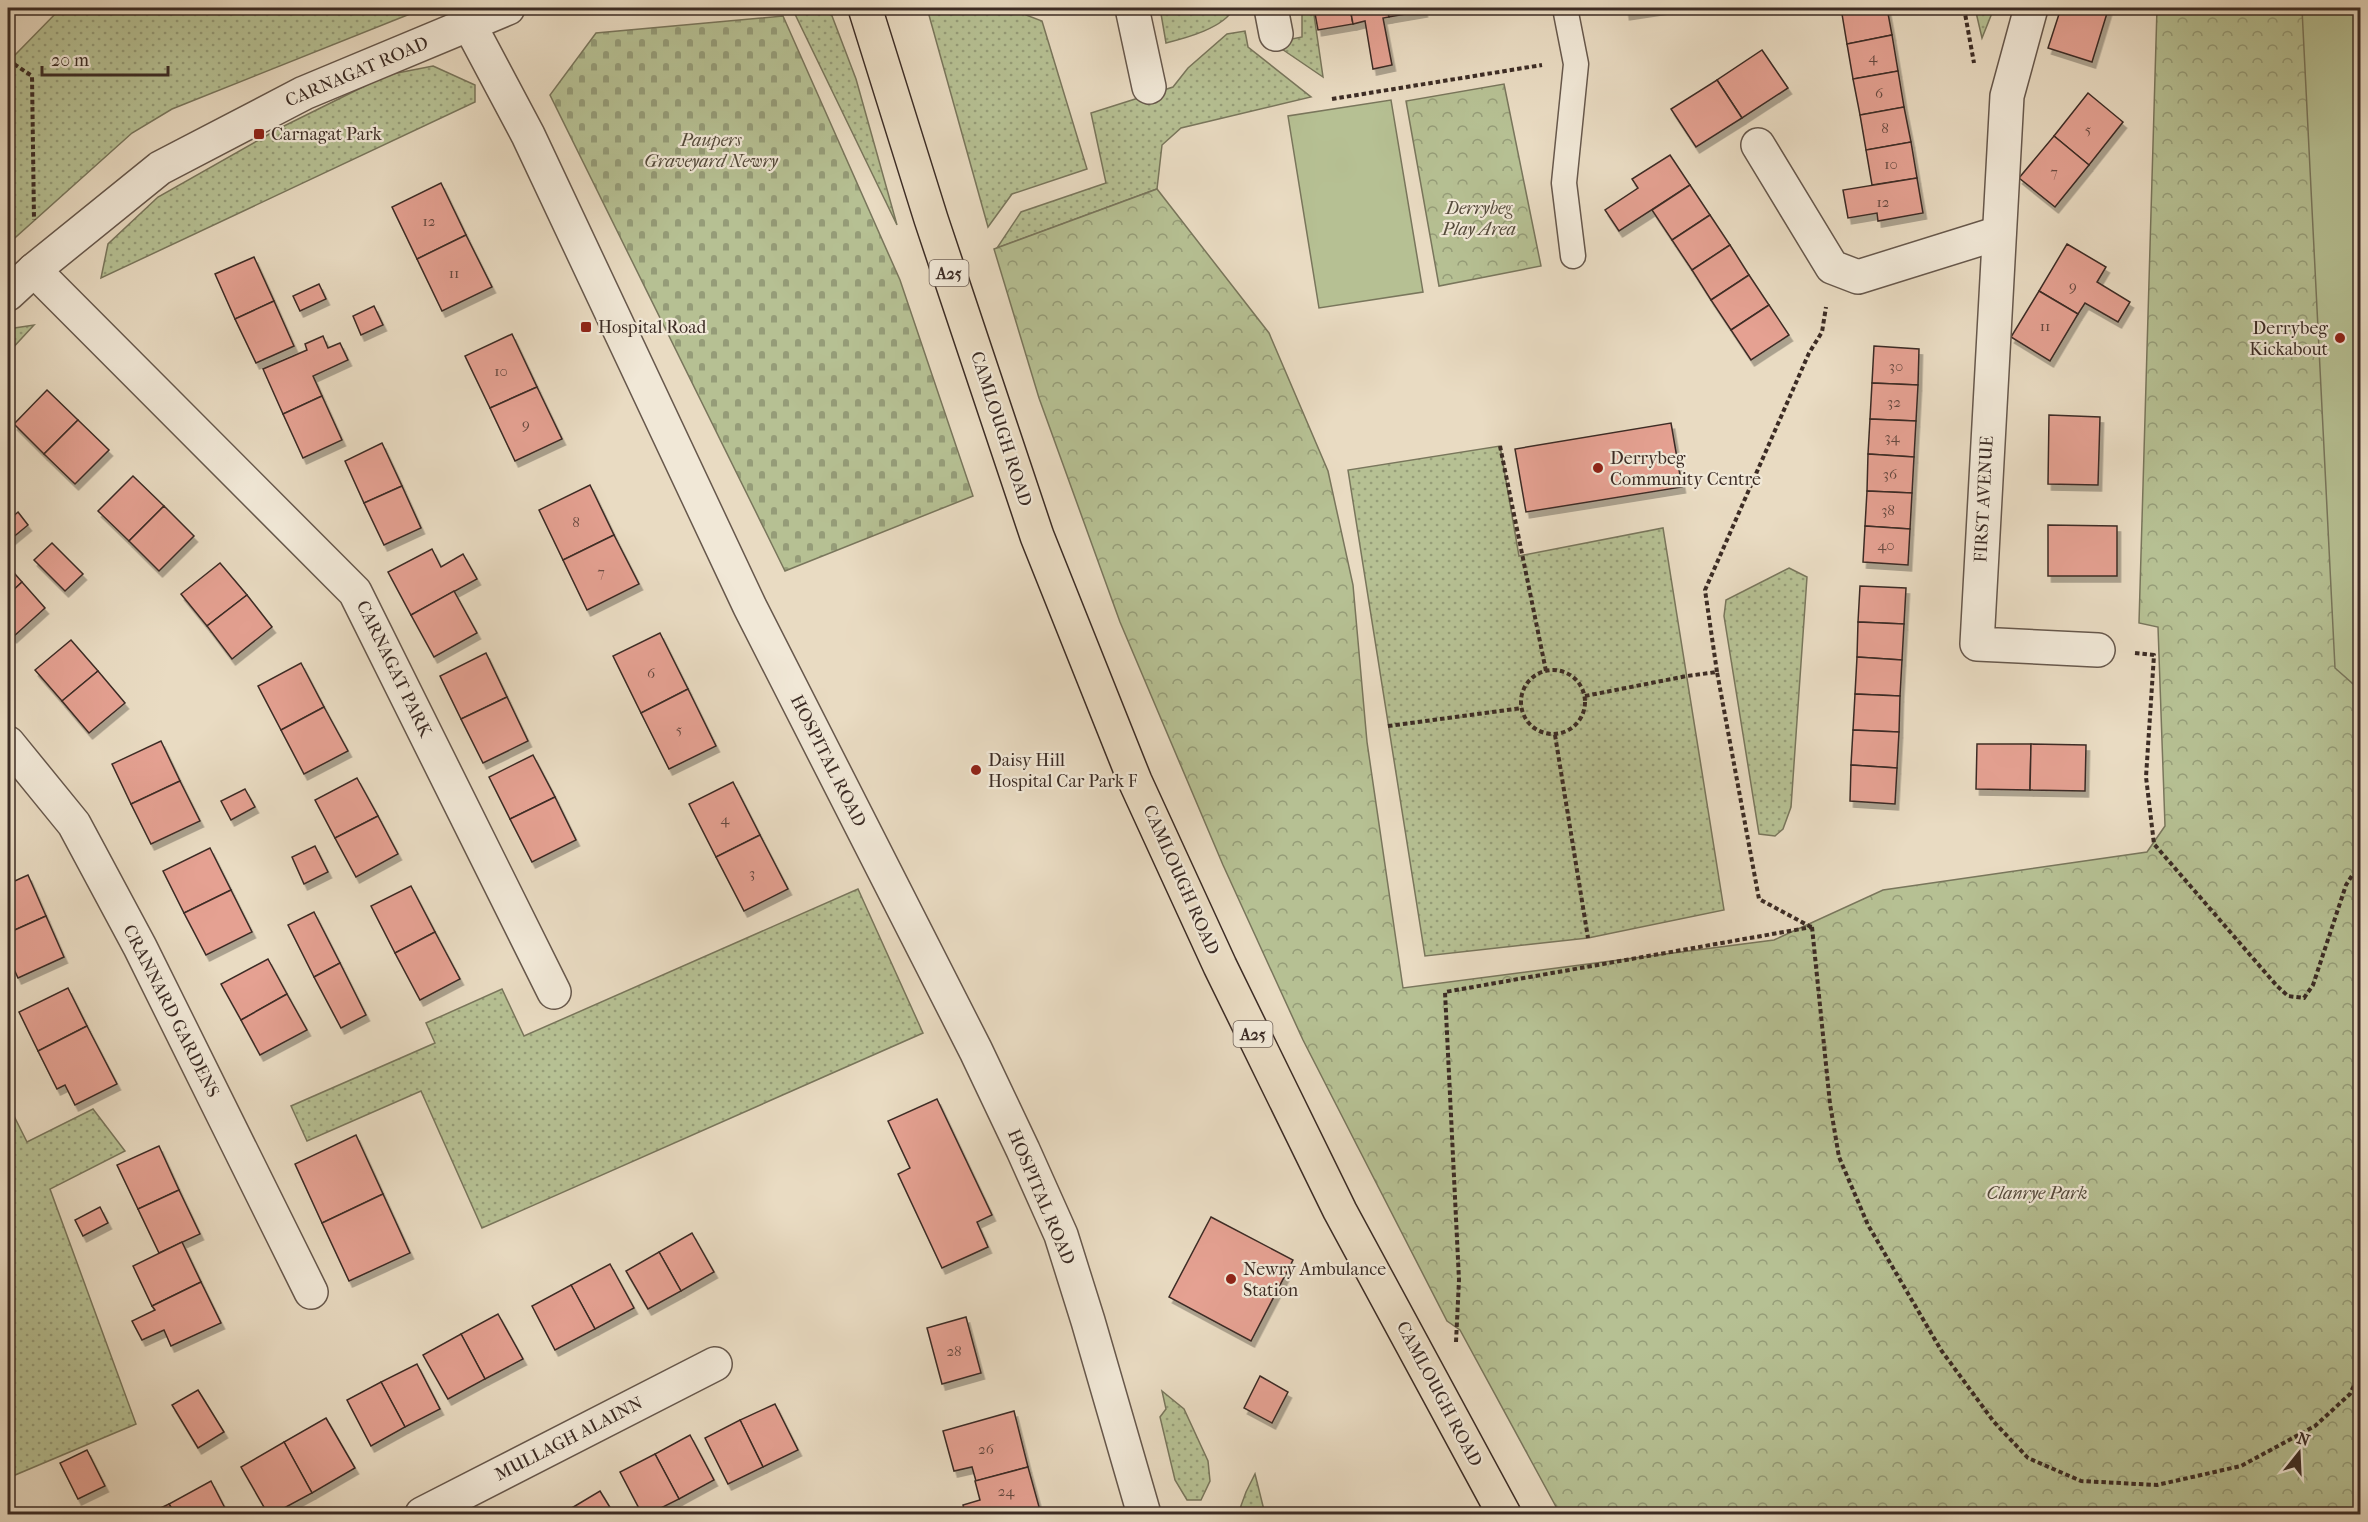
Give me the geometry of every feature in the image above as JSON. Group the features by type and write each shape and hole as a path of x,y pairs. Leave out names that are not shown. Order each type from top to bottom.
{"main road":[{"name":"CAMLOUGH ROAD","path":"865,8 931,219 1037,536 1136,781 1220,966 1340,1210 1504,1515"}],"street":[{"name":"CARNAGAT ROAD","path":"8,294 34,270 160,168 303,93 508,8"},
{"path":"1132,8 1149,87"},
{"name":"FIRST AVENUE","path":"2031,8 2007,96 1977,644 2098,650"},
{"name":"HOSPITAL ROAD","path":"469,24 528,135 750,607 976,1051 1023,1150 1061,1235 1091,1331 1143,1515"},
{"path":"1758,145 1832,267 1858,277 1999,233"},
{"name":"CARNAGAT PARK","path":"34,270 356,592 554,992"},
{"name":"CRANNARD GARDENS","path":"8,743 74,824 140,946 311,1292"},
{"name":"MULLAGH ALAINN","path":"422,1515 715,1364"}],"lane":[{"path":"1565,8 1576,64 1564,183 1573,256"}],"path":[{"path":"8,60 32,76 34,230"},
{"path":"1332,99 1553,63"},
{"path":"1812,927 1759,899 1717,672 1705,590 1809,353 1822,332 1832,267"},
{"path":"1500,446 1546,671"},
{"path":"2098,650 2154,655 2146,777 2154,844 2288,996 2304,998 2313,984 2346,885 2353,874 2361,874"},
{"path":"1558,670 1568,673 1577,679 1585,696 1586,709 1582,719 1566,733 1545,734 1535,729 1528,723 1522,708 1523,691 1528,681 1546,671 1558,670"},
{"path":"1585,696 1717,672"},
{"path":"1388,726 1522,708"},
{"path":"1555,735 1588,938"},
{"path":"1456,1344 1459,1280 1445,992 1812,927"},
{"path":"1812,927 1830,1104 1839,1157 1868,1225 1941,1350 1994,1422 2028,1458 2081,1482 2157,1485 2241,1466 2315,1426 2350,1394 2361,1373"}],"green space":[{"path":"61,8 425,8 172,109 132,133 8,244 8,54 13,57"},
{"path":"792,8 829,8 856,79 897,225"},
{"path":"927,8 1025,8 1026,15 1042,21 1087,169 1012,194 988,227"},
{"path":"1160,8 1234,8 1229,15 1213,27 1166,43"},
{"path":"1302,8 1313,8 1323,77 1273,43 1302,37"},
{"path":"1975,8 1994,8 1982,38"},
{"name":"Clanrye Park","path":"2157,8 2360,8 2360,1514 1560,1514 1460,1330 1447,1321 1303,1040 1223,865 1120,622 1039,398 994,249 1157,189 1269,333 1328,471 1353,585 1367,742 1403,988 1774,940 1883,890 2147,852 2165,826 2158,627 2139,623"},
{"name":"Derrybeg Kickabout","path":"2360,8 2360,690 2335,668 2302,9"},
{"name":"Paupers Graveyard Newry","path":"783,16 900,280 973,496 785,571 550,95 596,33"},
{"path":"1245,31 1248,47 1311,97 1181,128 1162,145 1157,189 997,248 1021,212 1106,183 1091,113 1173,87 1188,68 1227,34"},
{"path":"433,66 475,85 475,102 101,278 108,244 158,197 280,128 387,75"},
{"name":"Derrybeg Play Area","path":"1504,84 1541,266 1439,286 1406,101"},
{"path":"1391,100 1423,292 1319,308 1288,116"},
{"path":"34,325 8,353 8,329"},
{"path":"1500,446 1519,556 1663,528 1724,910 1588,938 1425,956 1348,470"},
{"path":"1789,568 1807,577 1791,807 1783,829 1775,836 1759,834 1724,616 1726,600"},
{"path":"858,889 923,1033 482,1228 421,1091 307,1141 291,1106 435,1043 426,1023 502,989 524,1036"},
{"path":"8,1104 27,1142 93,1109 125,1151 50,1189 136,1424 8,1478"},
{"path":"1162,1391 1184,1409 1208,1461 1210,1481 1201,1500 1187,1500 1175,1480 1160,1417 1166,1409"},
{"path":"1255,1474 1265,1514 1238,1514 1246,1492"}],"building":[{"path":"1314,8 1350,8 1353,24 1318,30"},
{"path":"1350,8 1387,8 1389,17 1383,18 1392,65 1373,69 1365,21 1353,24"},
{"path":"1387,8 1423,8 1424,11 1389,17"},
{"path":"1625,8 1665,8 1626,14"},
{"path":"1841,8 1887,8 1892,35 1847,44"},
{"path":"2061,8 2108,10 2092,62 2048,48"},
{"path":"1892,35 1898,71 1853,79 1847,44"},
{"path":"1762,50 1788,88 1742,118 1717,80"},
{"path":"1898,71 1904,107 1860,115 1853,79"},
{"path":"1717,80 1742,118 1696,147 1671,109"},
{"path":"2088,93 2123,122 2089,165 2054,136"},
{"path":"1904,107 1911,142 1866,150 1860,115"},
{"path":"2054,136 2089,165 2055,207 2019,178"},
{"path":"1911,142 1917,178 1872,185 1866,150"},
{"path":"1670,155 1690,185 1619,231 1605,210 1638,188 1632,179"},
{"path":"1917,178 1923,213 1878,221 1877,213 1848,218 1843,190"},
{"path":"441,183 466,235 417,259 392,207"},
{"path":"1690,185 1710,215 1672,240 1652,210"},
{"path":"1710,215 1730,245 1692,270 1672,240"},
{"path":"466,235 492,287 442,311 417,259"},
{"path":"2067,244 2106,267 2097,282 2130,302 2118,322 2085,303 2078,314 2039,291"},
{"path":"1730,245 1749,275 1711,300 1692,270"},
{"path":"254,257 274,301 235,319 215,274"},
{"path":"1749,275 1769,305 1731,330 1711,300"},
{"path":"319,284 326,299 300,311 293,296"},
{"path":"2039,291 2078,314 2050,361 2011,337"},
{"path":"274,301 294,346 256,363 235,319"},
{"path":"1769,305 1789,335 1751,360 1731,330"},
{"path":"374,306 383,325 361,335 353,316"},
{"path":"512,334 537,387 490,408 465,356"},
{"path":"323,336 328,348 340,343 348,360 313,376 322,396 283,414 263,369 307,350 305,344"},
{"path":"1874,346 1919,349 1918,385 1872,383"},
{"path":"1872,383 1918,385 1916,421 1870,419"},
{"path":"537,387 562,439 515,461 490,408"},
{"path":"47,390 78,420 44,454 14,424"},
{"path":"322,396 342,440 303,458 283,414"},
{"path":"2049,415 2100,417 2098,485 2048,484"},
{"path":"1870,419 1916,421 1914,457 1868,454"},
{"path":"78,420 109,450 75,484 44,454"},
{"name":"Derrybeg Community Centre","path":"1671,423 1682,487 1526,512 1515,449"},
{"path":"382,443 402,486 364,503 345,461"},
{"path":"1868,454 1914,457 1912,493 1867,491"},
{"path":"133,476 164,506 129,541 98,511"},
{"path":"590,485 614,535 563,560 539,510"},
{"path":"402,486 421,528 384,545 364,503"},
{"path":"1867,491 1912,493 1910,529 1865,526"},
{"path":"164,506 194,536 159,571 129,541"},
{"path":"18,512 28,525 11,539 8,535 8,521"},
{"path":"2048,525 2117,526 2117,576 2048,576"},
{"path":"1865,526 1910,529 1908,565 1863,562"},
{"path":"614,535 639,584 587,610 563,560"},
{"path":"52,543 83,574 65,591 34,560"},
{"path":"432,549 441,567 463,554 477,579 411,615 388,572"},
{"path":"220,563 247,595 207,626 181,594"},
{"path":"8,566 22,582 8,595"},
{"path":"22,582 45,608 13,637 8,631 8,595"},
{"path":"1860,586 1906,588 1904,624 1858,622"},
{"path":"454,591 477,633 434,657 411,615"},
{"path":"247,595 272,627 232,659 207,626"},
{"path":"1858,622 1904,624 1902,660 1857,657"},
{"path":"660,633 688,689 641,713 613,656"},
{"path":"71,640 98,671 62,701 35,670"},
{"path":"486,653 507,697 461,719 440,676"},
{"path":"1857,657 1902,660 1900,696 1855,694"},
{"path":"301,663 324,707 281,730 258,686"},
{"path":"98,671 125,703 89,733 62,701"},
{"path":"688,689 716,746 669,769 641,713"},
{"path":"1855,694 1900,696 1899,732 1853,730"},
{"path":"507,697 528,741 483,763 461,719"},
{"path":"324,707 348,751 304,774 281,730"},
{"path":"1853,730 1899,732 1897,768 1851,765"},
{"path":"161,741 180,781 131,804 112,764"},
{"path":"1977,744 2031,744 2030,790 1976,789"},
{"path":"2031,744 2086,745 2085,791 2030,790"},
{"path":"533,755 555,797 510,819 489,777"},
{"path":"1851,765 1897,768 1895,804 1850,801"},
{"path":"357,778 378,816 335,838 315,800"},
{"path":"180,781 200,821 151,844 131,804"},
{"path":"733,782 760,835 716,857 689,804"},
{"path":"245,789 255,807 231,820 221,801"},
{"path":"555,797 576,840 532,862 510,819"},
{"path":"378,816 398,854 356,877 335,838"},
{"path":"760,835 788,889 744,911 716,857"},
{"path":"315,846 328,872 304,884 292,857"},
{"path":"210,848 231,890 184,913 163,871"},
{"path":"28,875 46,916 8,933 8,884"},
{"path":"411,886 435,932 395,953 371,906"},
{"path":"231,890 252,932 206,955 184,913"},
{"path":"314,912 340,963 314,977 288,925"},
{"path":"46,916 64,957 18,978 8,956 8,933"},
{"path":"435,932 460,979 420,1000 395,953"},
{"path":"268,959 287,994 241,1020 221,984"},
{"path":"340,963 366,1015 341,1028 314,977"},
{"path":"68,988 87,1026 38,1051 19,1012"},
{"path":"287,994 307,1030 260,1055 241,1020"},
{"path":"87,1026 117,1084 75,1105 65,1085 57,1089 38,1051"},
{"path":"937,1099 992,1215 977,1222 988,1247 942,1268 898,1174 910,1168 888,1121"},
{"path":"356,1135 383,1194 322,1223 295,1164"},
{"path":"159,1146 179,1190 138,1209 117,1165"},
{"path":"179,1190 200,1234 159,1253 138,1209"},
{"path":"383,1194 410,1253 349,1281 322,1223"},
{"path":"100,1207 108,1223 83,1236 75,1220"},
{"name":"Newry Ambulance Station","path":"1211,1217 1293,1260 1251,1341 1169,1297"},
{"path":"692,1233 714,1272 681,1291 659,1252"},
{"path":"182,1242 201,1282 152,1306 133,1266"},
{"path":"659,1252 681,1291 648,1309 626,1271"},
{"path":"610,1264 634,1308 595,1329 571,1285"},
{"path":"201,1282 221,1323 171,1346 164,1330 142,1340 132,1321 155,1310 152,1306"},
{"path":"571,1285 595,1329 555,1350 532,1306"},
{"path":"498,1314 523,1359 485,1379 461,1334"},
{"path":"966,1317 981,1373 942,1384 927,1328"},
{"path":"461,1334 485,1379 448,1399 423,1355"},
{"path":"417,1364 440,1409 405,1427 381,1382"},
{"path":"1260,1376 1288,1392 1272,1423 1244,1408"},
{"path":"381,1382 405,1427 371,1446 347,1400"},
{"path":"198,1390 224,1432 198,1448 172,1405"},
{"path":"775,1404 798,1450 763,1467 740,1420"},
{"path":"1014,1411 1028,1467 976,1481 972,1467 954,1471 943,1431"},
{"path":"326,1418 355,1468 312,1493 284,1442"},
{"path":"740,1420 763,1467 728,1484 705,1438"},
{"path":"690,1435 714,1480 679,1499 655,1454"},
{"path":"284,1442 312,1493 273,1514 268,1514 241,1467"},
{"path":"87,1450 105,1486 78,1499 60,1463"},
{"path":"655,1454 679,1499 649,1514 642,1514 620,1472"},
{"path":"1028,1467 1041,1514 965,1514 963,1505 980,1500 975,1481"},
{"path":"211,1481 228,1514 175,1514 169,1504"},
{"path":"600,1491 614,1514 567,1514 565,1512"},
{"path":"169,1504 175,1514 148,1514"}],"place":[{"name":"Carnagat Park","path":"259,134"},
{"name":"Hospital Road","path":"586,327"},
{"name":"Derrybeg Kickabout","path":"2340,338"},
{"name":"Derrybeg Community Centre","path":"1598,468"},
{"name":"Daisy Hill Hospital Car Park F","path":"976,770"},
{"name":"Newry Ambulance Station","path":"1231,1279"}]}
